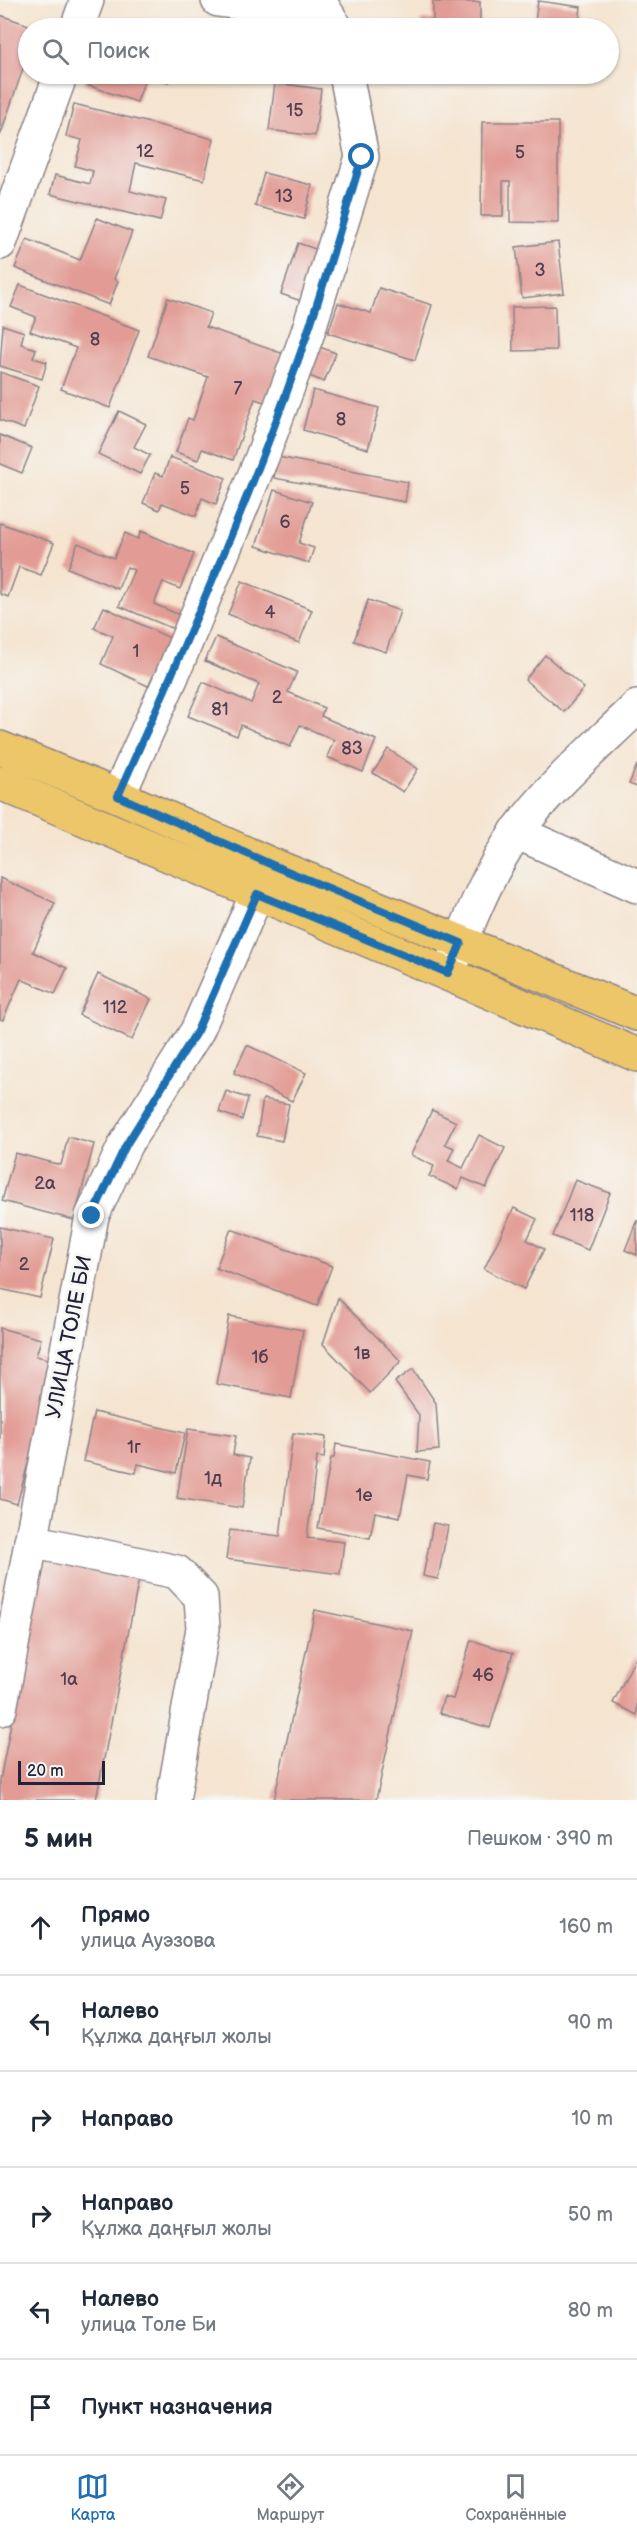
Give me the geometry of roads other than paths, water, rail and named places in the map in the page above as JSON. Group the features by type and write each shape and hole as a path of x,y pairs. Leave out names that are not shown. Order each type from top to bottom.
{"main road":[{"path":"0,748 118,796 270,864 637,1014"},
{"path":"0,783 637,1055"}],"street":[{"path":"81,18 87,0"},
{"path":"218,0 263,6 319,0 330,18"},
{"path":"0,243 57,84"},
{"path":"118,796 172,675 262,457 307,335 362,157 348,84"},
{"path":"448,973 496,863 516,832 546,797 637,707"},
{"path":"516,832 637,886"},
{"name":"УЛИЦА ТОЛЕ БИ","path":"0,1709 92,1216 126,1145 197,1031 257,894"},
{"path":"31,1541 177,1572 201,1597 203,1628 173,1800"}]}
